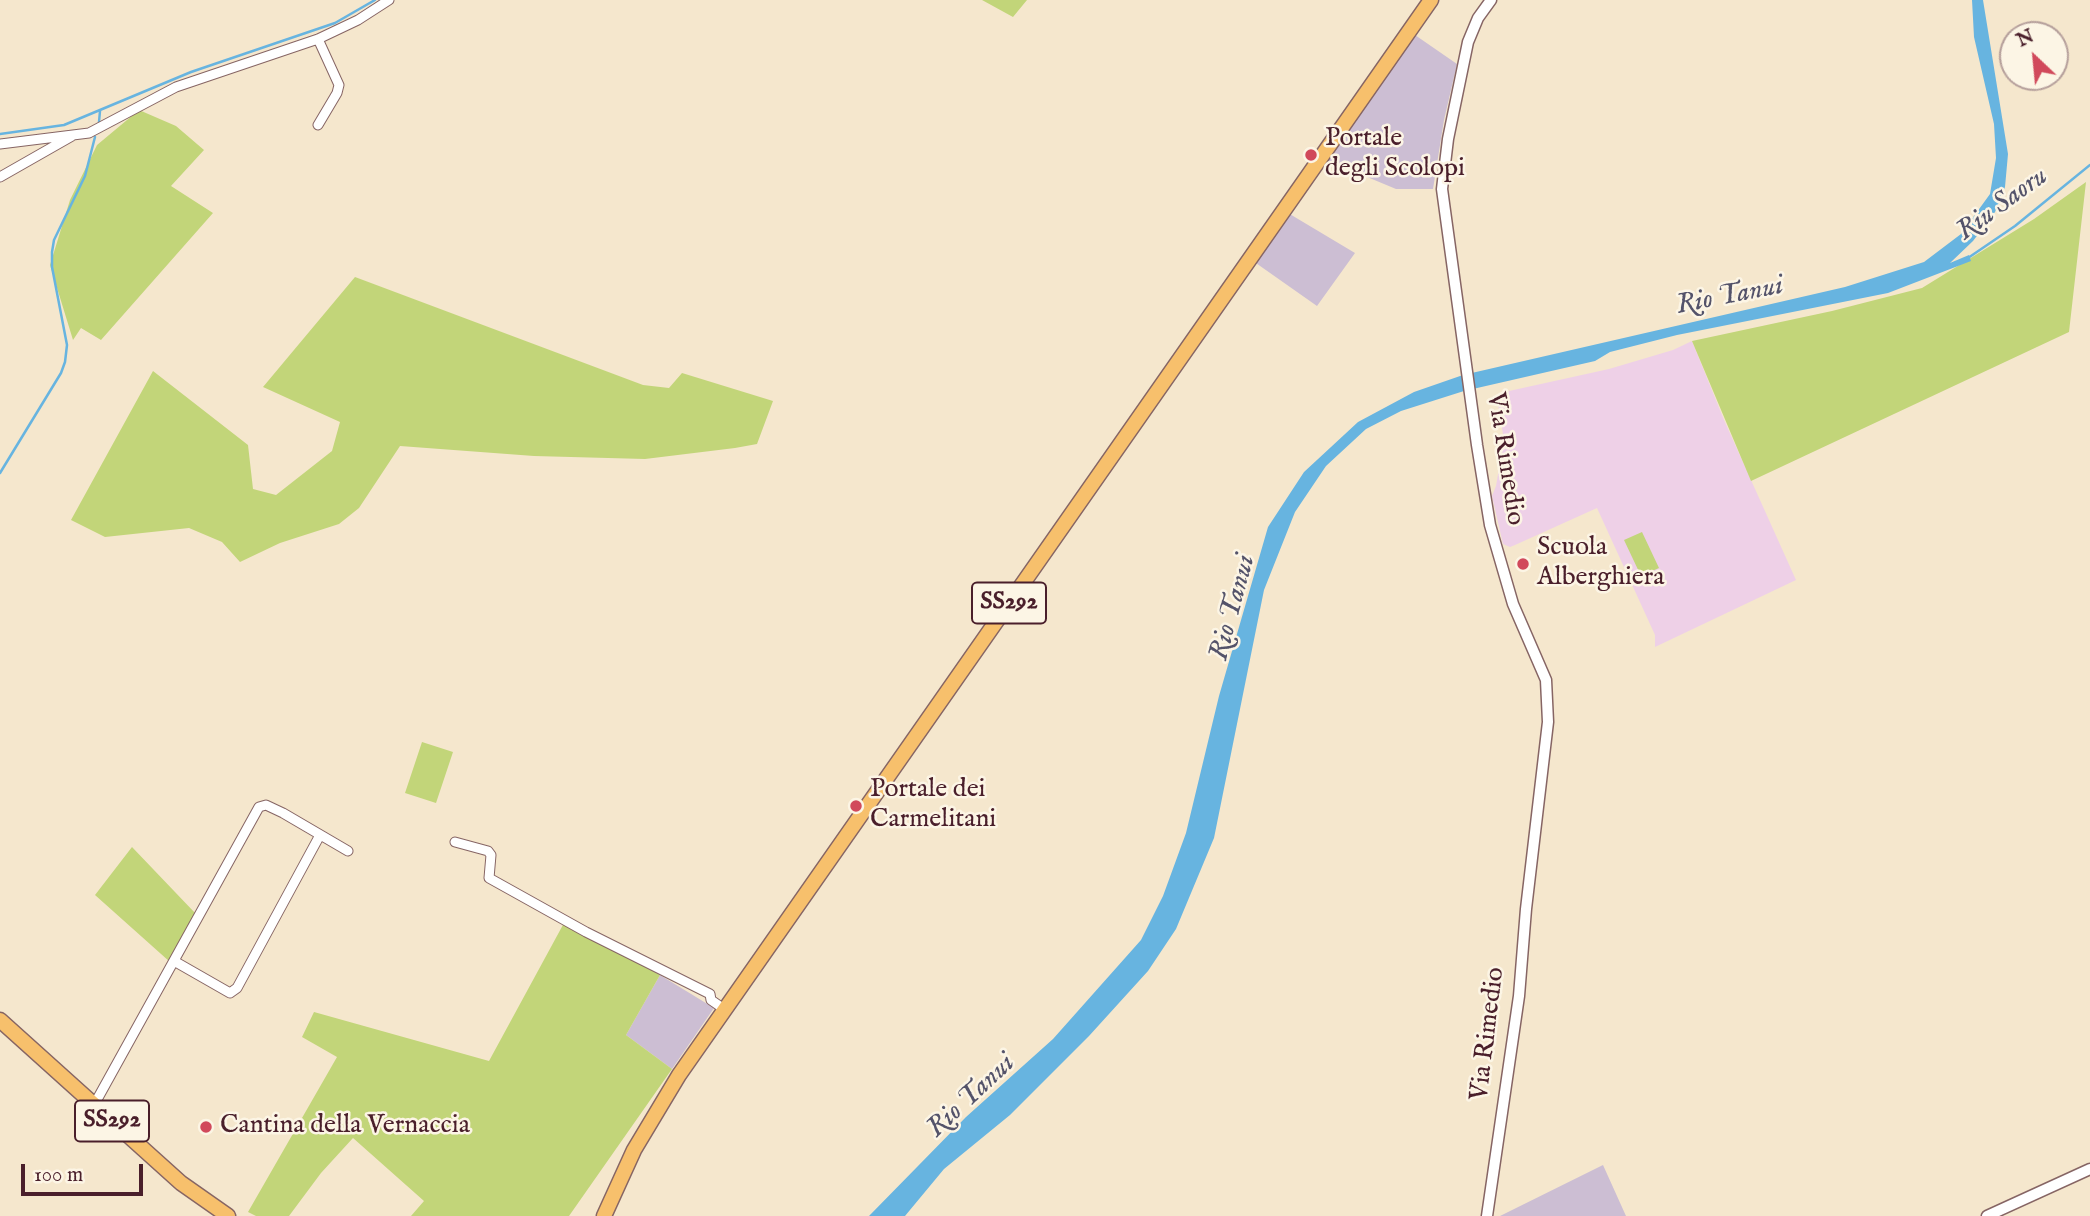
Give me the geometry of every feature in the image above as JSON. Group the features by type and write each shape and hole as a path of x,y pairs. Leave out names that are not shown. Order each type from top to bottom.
{"main road":[{"name":"SS292","path":"604,1216 634,1150 679,1075 1431,0"},
{"name":"SS292","path":"0,1020 181,1183 228,1216"}],"street":[{"path":"0,144 89,133 146,101 200,77 318,39 358,20 389,0"},
{"name":"Via Rimedio","path":"1487,1216 1519,996 1526,909 1548,722 1546,680 1513,604 1494,546 1444,212 1443,170 1471,35 1478,18 1492,0"},
{"path":"318,39 339,85 337,93 321,113 318,125"},
{"path":"0,177 73,135"},
{"path":"94,1105 260,807 266,805 283,813 348,851"},
{"path":"174,961 230,993 237,988 320,835"},
{"path":"455,842 488,851 491,855 489,878 586,932 709,994 711,1000 724,1009"},
{"path":"1987,1216 2090,1169"}],"shaded area":[{"path":"1415,35 1457,64 1444,120 1433,189 1396,189 1324,159"},
{"path":"1288,213 1355,253 1317,306 1253,261"},
{"path":"1692,341 1724,420 1796,580 1655,647 1655,635 1597,508 1510,547 1503,544 1492,496 1504,440 1497,398 1509,391 1609,369 1673,350"},
{"path":"660,975 714,1008 672,1069 626,1035"},
{"path":"1603,1165 1626,1216 1500,1216"}],"green space":[{"path":"982,0 1027,0 1013,17"},
{"path":"139,110 176,126 204,150 171,186 213,213 101,340 81,328 73,340 50,265 70,200 97,145"},
{"path":"2086,182 2069,332 1751,481 1692,341 1832,311 1922,288 2034,219"},
{"path":"355,277 643,385 669,388 682,373 773,401 757,444 645,459 534,456 400,446 359,508 339,524 280,543 240,562 222,542 189,528 105,537 71,520 153,371 248,445 253,489 276,495 332,451 340,422 263,387"},
{"path":"1642,532 1659,568 1641,576 1624,540"},
{"path":"422,742 453,752 436,803 405,793"},
{"path":"132,847 196,914 170,962 95,895"},
{"path":"564,923 660,975 626,1035 672,1069 569,1216 411,1216 424,1201 353,1138 321,1173 289,1216 256,1216 248,1212 337,1057 302,1037 314,1012 489,1061"}],"water":[{"path":"1972,0 1983,0 2008,154 2005,187 1995,212 1973,241 1950,263 1969,255 1971,261 1888,293 1677,335 1610,352 1595,361 1464,391 1401,411 1366,429 1326,466 1295,512 1264,590 1214,838 1176,929 1148,971 1089,1036 1010,1115 944,1169 905,1216 869,1216 966,1117 1053,1039 1141,940 1163,896 1186,833 1219,696 1268,527 1304,472 1358,422 1414,392 1463,375 1845,287 1924,262 1961,234 1990,194 1996,158 1994,124 1974,37"}],"waterway":[{"path":"0,134 64,125 191,72 335,23 375,0"},
{"path":"99,122 100,111"},
{"path":"0,473 61,373 65,362 67,345 52,267 52,252 54,240 85,176 95,137"},
{"name":"Riu Saoru","path":"1968,258 2015,226 2090,165"}],"place":[{"name":"Portale degli Scolopi","path":"1311,155"},
{"name":"Scuola Alberghiera","path":"1523,564"},
{"name":"Portale dei Carmelitani","path":"856,806"},
{"name":"Cantina della Vernaccia","path":"206,1127"}],"water label":[{"name":"Rio Tanui","path":"1730,297"},
{"name":"Rio Tanui","path":"1234,608"},
{"name":"Rio Tanui","path":"972,1097"}]}
